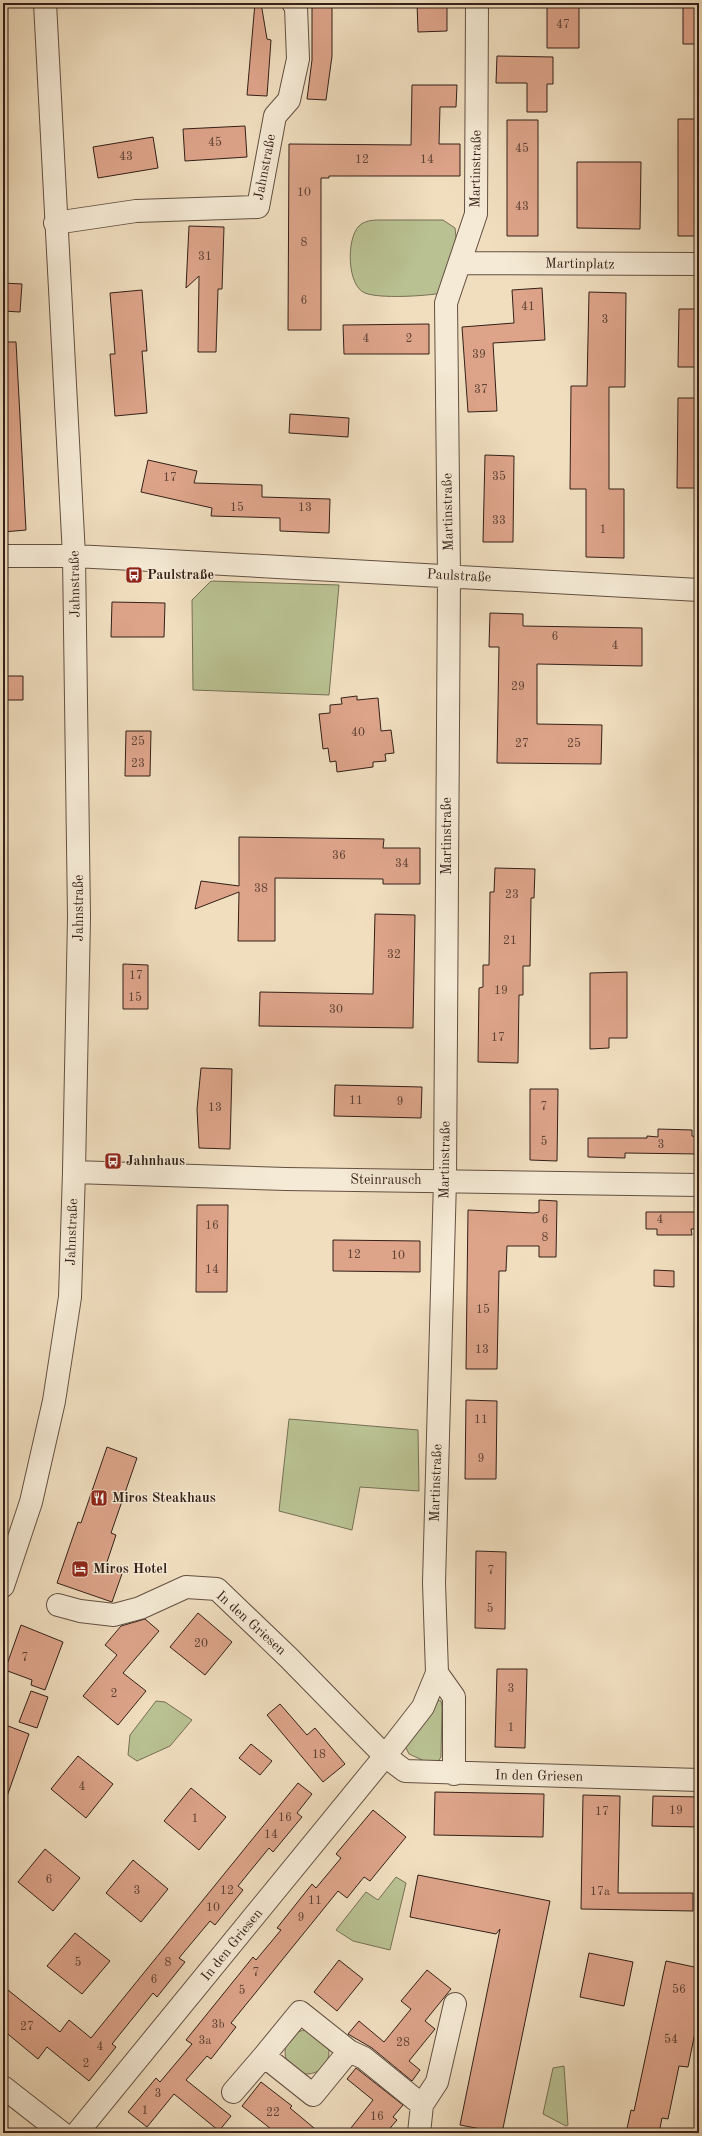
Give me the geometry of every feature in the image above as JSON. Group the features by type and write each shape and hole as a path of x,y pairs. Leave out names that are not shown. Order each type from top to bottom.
{"street":[{"name":"Jahnstraße","path":"3,1586 31,1502 54,1401 70,1297 74,1172 79,917 74,556 55,223 52,126 44,3"},
{"name":"Jahnstraße","path":"55,223 136,212 258,207 276,116 289,100 298,58 296,7 293,3"},
{"name":"Martinstraße","path":"385,1756 423,1707 437,1673 434,1583 445,1180 449,576 446,303 461,263 476,214 477,3"},
{"name":"Martinplatz","path":"461,263 699,264"},
{"name":"Paulstraße","path":"3,556 74,556 699,590"},
{"name":"Steinrausch","path":"74,1172 286,1179 445,1180 699,1186"},
{"name":"In den Griesen","path":"58,1605 80,1611 114,1615 140,1608 186,1587 217,1589 290,1658 385,1756 406,1771 454,1774 699,1780"},
{"path":"437,1673 454,1697 454,1774"},
{"name":"In den Griesen","path":"77,2133 385,1756"},
{"path":"419,2133 422,2105 436,2082 455,2004"},
{"path":"234,2092 300,2012 349,2051 364,2058 422,2105"},
{"path":"264,2056 313,2095 349,2051"},
{"path":"3,2087 62,2133"}],"green space":[{"path":"374,220 443,220 455,228 456,237 442,293 415,296 381,296 365,293 359,289 352,272 350,251 355,232 361,224"},
{"path":"211,581 339,585 329,695 193,690 192,600"},
{"path":"289,1419 418,1430 419,1491 360,1487 352,1530 279,1511"},
{"path":"437,1700 441,1701 442,1707 441,1757 437,1763 429,1763 409,1754 405,1746"},
{"path":"156,1701 165,1702 192,1720 170,1746 137,1761 128,1755 130,1735"},
{"path":"396,1877 406,1883 390,1950 353,1941 336,1930 366,1892 378,1900"},
{"path":"311,2030 316,2031 323,2036 328,2043 328,2061 323,2068 316,2073 303,2074 298,2073 291,2068 286,2061 285,2048 286,2043 291,2036 298,2031"},
{"path":"564,2066 568,2125 566,2126 543,2114 553,2068"}],"building":[{"path":"255,3 261,3 267,39 271,40 267,96 247,95"},
{"path":"312,3 332,3 332,56 326,100 307,99 312,60"},
{"path":"417,3 447,3 447,31 418,32"},
{"path":"547,3 579,3 579,48 547,48"},
{"path":"683,3 699,3 699,44 683,44"},
{"path":"497,56 553,57 553,84 547,84 547,112 527,112 527,83 496,83"},
{"path":"412,85 457,85 456,107 440,107 439,144 460,144 460,176 329,176 329,178 321,178 321,330 288,330 289,144 411,145"},
{"path":"678,119 699,119 699,236 678,236"},
{"path":"507,120 538,120 538,236 507,236"},
{"path":"245,126 247,157 185,161 183,129"},
{"path":"153,137 158,168 98,178 93,147"},
{"path":"577,162 641,162 640,229 577,228"},
{"path":"189,226 224,227 222,289 218,289 216,352 198,352 199,276 186,288"},
{"path":"3,283 22,284 20,312 3,311"},
{"path":"542,288 545,340 493,343 497,411 468,412 462,327 514,323 512,290"},
{"path":"142,290 147,351 142,351 147,413 115,416 110,354 115,354 110,293"},
{"path":"589,292 626,293 625,387 609,387 609,489 624,489 624,558 586,557 586,489 570,489 571,386 587,386"},
{"path":"679,309 699,309 699,367 678,367"},
{"path":"429,324 429,354 344,354 343,325"},
{"path":"3,342 16,342 26,530 3,532"},
{"path":"678,398 699,398 699,488 677,488"},
{"path":"290,414 349,418 348,437 289,433"},
{"path":"485,455 514,456 513,542 483,542"},
{"path":"148,460 197,471 194,483 262,485 262,497 330,499 329,533 280,531 280,518 211,516 212,508 141,492"},
{"path":"112,602 165,603 164,637 111,637"},
{"path":"490,613 523,614 523,626 642,628 642,666 537,664 537,724 602,725 601,764 497,763 499,647 489,647"},
{"path":"3,676 23,676 23,700 3,700"},
{"path":"357,696 357,700 378,698 381,731 391,730 394,753 385,754 386,761 373,762 373,767 337,772 336,761 330,762 328,748 323,749 319,714 330,713 330,705 342,704 341,698"},
{"path":"126,731 151,731 150,776 125,776"},
{"path":"239,837 384,839 383,848 420,848 420,884 383,884 383,879 275,878 275,941 238,941 239,892 195,909 201,881 239,886"},
{"path":"495,868 535,869 534,898 531,898 530,966 523,966 523,995 519,995 518,1063 478,1062 479,988 483,987 483,965 489,965 490,892 494,892"},
{"path":"375,914 415,915 413,1028 259,1026 260,992 373,994"},
{"path":"123,964 148,965 148,1009 123,1009"},
{"path":"627,972 627,1038 609,1038 609,1048 590,1049 590,973"},
{"path":"201,1068 232,1069 230,1149 199,1148 197,1109"},
{"path":"335,1085 422,1087 421,1118 334,1116"},
{"path":"530,1089 558,1089 557,1161 530,1160"},
{"path":"658,1129 692,1130 692,1136 699,1137 699,1154 625,1153 625,1158 588,1157 588,1138 658,1137"},
{"path":"539,1200 557,1201 556,1257 539,1257 539,1246 507,1246 506,1271 499,1271 497,1369 466,1369 468,1210 534,1213 539,1212"},
{"path":"197,1205 228,1205 227,1292 196,1292"},
{"path":"646,1212 699,1212 699,1229 691,1229 692,1235 657,1235 657,1229 646,1229"},
{"path":"333,1240 420,1241 420,1272 333,1271"},
{"path":"654,1270 674,1271 674,1287 654,1286"},
{"path":"466,1400 497,1401 496,1479 465,1479"},
{"path":"107,1447 137,1458 111,1533 116,1535 106,1565 123,1571 112,1602 57,1583 78,1522 81,1523"},
{"path":"476,1551 506,1552 505,1629 475,1628"},
{"path":"198,1613 232,1642 205,1675 170,1647"},
{"path":"145,1619 159,1631 123,1673 146,1691 118,1725 83,1696 117,1655 105,1645 121,1626"},
{"path":"21,1625 63,1642 45,1690 31,1685 32,1680 5,1670"},
{"path":"497,1669 527,1669 525,1748 495,1747"},
{"path":"31,1691 48,1697 37,1728 19,1722"},
{"path":"280,1704 307,1735 315,1728 345,1764 323,1782 267,1715"},
{"path":"3,1724 29,1734 5,1802 3,1802"},
{"path":"251,1744 272,1761 260,1775 239,1758"},
{"path":"78,1756 113,1784 86,1818 51,1789"},
{"path":"298,1783 312,1794 297,1813 302,1817 273,1852 269,1848 238,1886 243,1890 215,1925 210,1921 179,1958 185,1962 157,1997 153,1993 112,2044 116,2047 89,2081 47,2047 38,2059 3,2030 3,1986 60,2032 69,2020 91,2038"},
{"path":"191,1788 226,1817 199,1850 164,1821"},
{"path":"435,1792 544,1794 543,1837 434,1835"},
{"path":"583,1795 620,1796 618,1893 693,1893 693,1911 581,1909"},
{"path":"653,1796 699,1797 699,1827 652,1826"},
{"path":"373,1810 406,1837 370,1881 364,1877 347,1898 338,1891 231,2023 236,2027 211,2059 207,2056 186,2080 231,2116 219,2131 174,2094 147,2127 128,2112 156,2078 160,2082 192,2044 186,2040 253,1957 256,1960 281,1930 277,1928 312,1884 316,1888 341,1858 336,1854"},
{"path":"45,1849 80,1878 53,1911 18,1882"},
{"path":"133,1860 168,1889 141,1922 106,1893"},
{"path":"418,1875 550,1901 502,2133 460,2125 500,1929 496,1934 410,1917"},
{"path":"75,1933 110,1961 82,1994 47,1966"},
{"path":"589,1953 633,1962 624,2006 580,1997"},
{"path":"339,1960 363,1979 337,2011 314,1992"},
{"path":"666,1961 699,1968 699,2013 688,2067 679,2066 668,2119 662,2118 659,2133 626,2133 631,2110 634,2111"},
{"path":"427,1970 451,1989 425,2021 435,2029 409,2061 420,2070 412,2081 372,2048 348,2034 359,2021 384,2042 411,2009 401,2001"},
{"path":"356,2068 403,2105 393,2117 397,2120 386,2133 347,2133 373,2100 347,2079"},
{"path":"261,2082 292,2106 290,2108 320,2133 276,2133 242,2106"}],"place":[{"name":"Paulstraße","path":"134,575"},
{"name":"Jahnhaus","path":"113,1161"},
{"name":"Miros Steakhaus","path":"99,1498"},
{"name":"Miros Hotel","path":"80,1569"}]}
